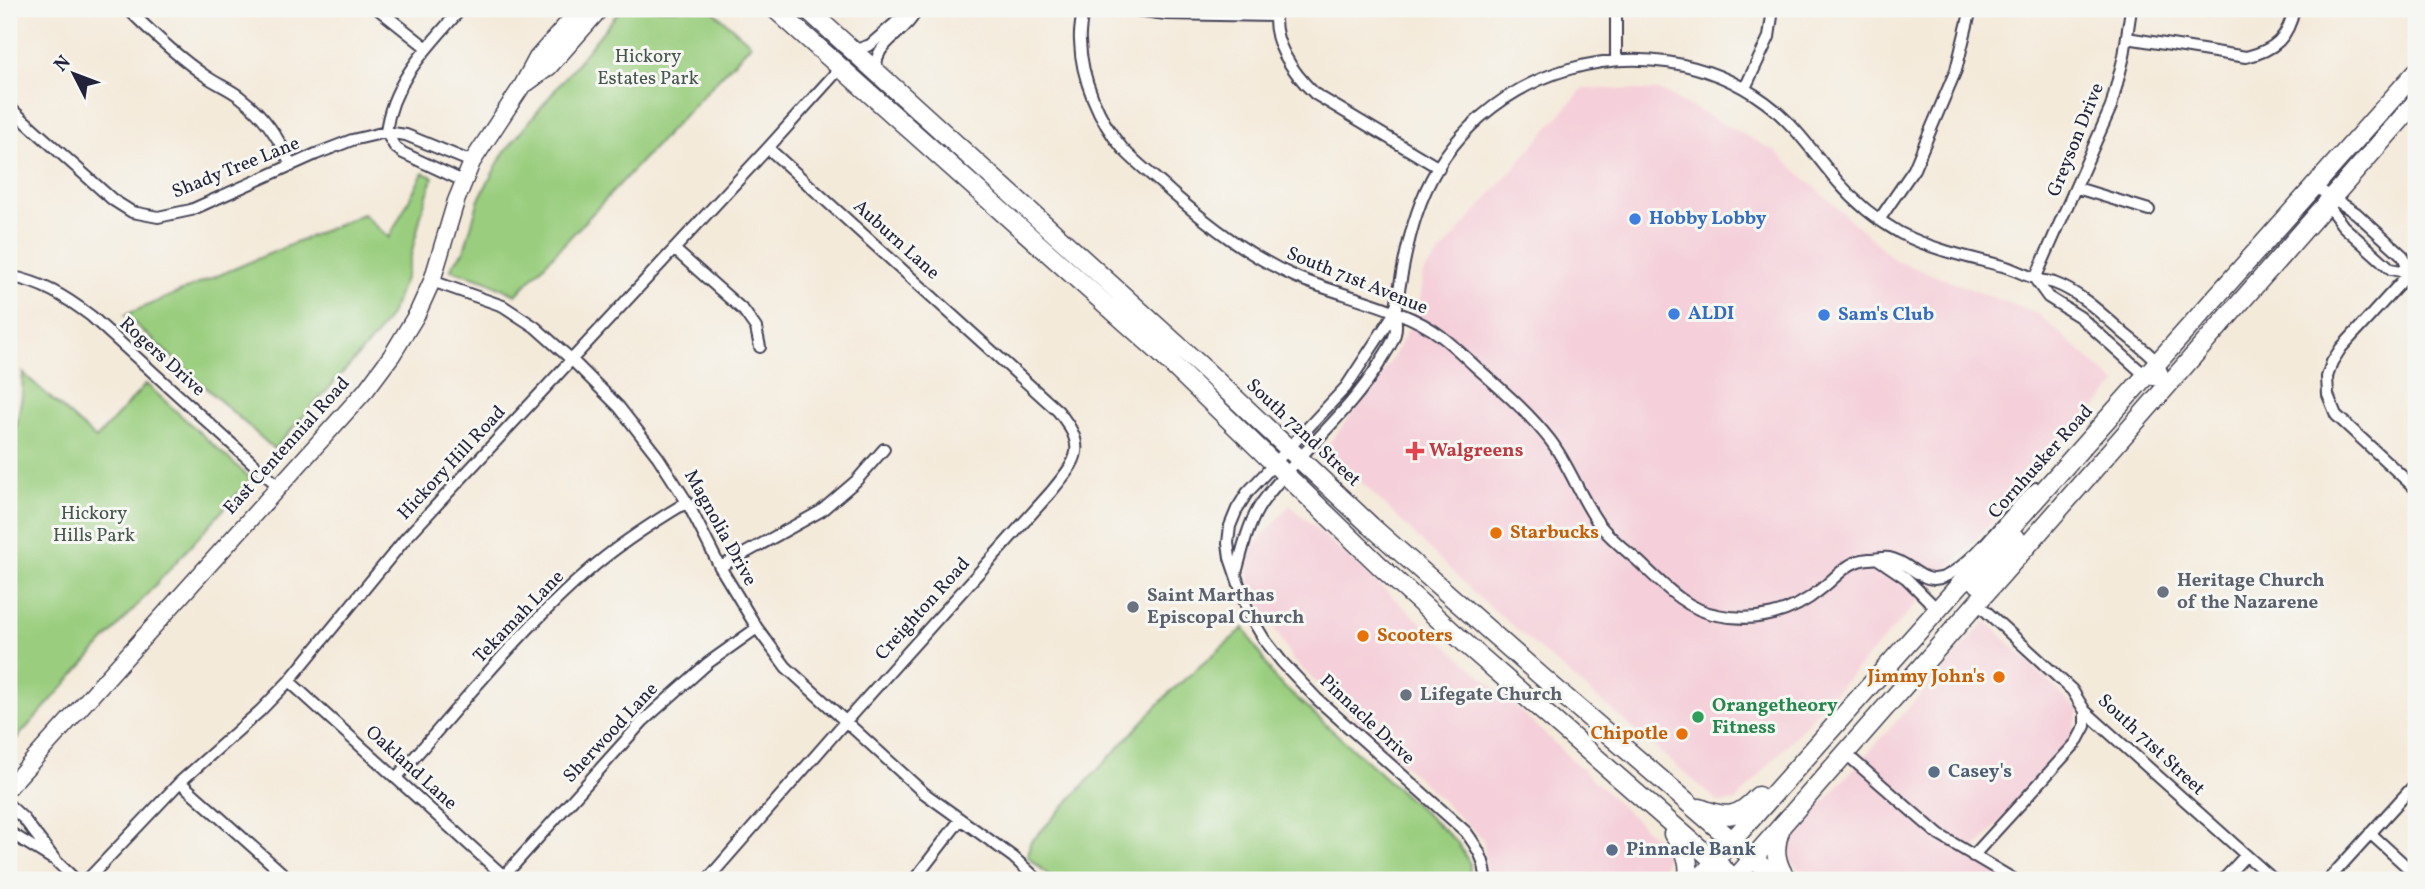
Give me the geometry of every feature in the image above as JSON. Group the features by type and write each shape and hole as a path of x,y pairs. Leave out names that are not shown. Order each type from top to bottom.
{"main road":[{"path":"775,9 1158,351 1380,566 1467,645 1735,880 2416,102"},
{"name":"South 72nd Street","path":"807,9 1433,581 1777,880"},
{"name":"Cornhusker Road","path":"1714,861 2416,72"},
{"path":"1977,603 1973,594 1976,585 2038,514 2086,446"},
{"path":"1689,804 1722,816 1746,809 1898,639 1937,609"},
{"path":"1654,809 1685,850 1689,866 1687,880"},
{"path":"1787,880 1780,870 1775,854 1779,834 1788,819"}],"street":[{"path":"128,9 173,50 206,76 240,97 266,121 281,143 291,166"},
{"path":"377,9 427,48"},
{"path":"461,9 403,79 393,98 386,132 395,147 403,153 463,181"},
{"name":"East Centennial Road","path":"9,786 366,390 392,355 417,314 432,281 463,181 472,162 522,86 537,58 580,9"},
{"name":"East Centennial Road","path":"522,86 549,67 600,9"},
{"name":"South 71st Avenue","path":"1083,9 1080,41 1084,72 1108,128 1124,150 1198,215 1252,255 1298,278 1395,312 1439,334 1528,414 1560,453 1606,532 1672,592 1699,610 1739,618 1754,618 1784,611 1811,598 1852,563 1878,559"},
{"path":"1128,9 1166,14 1275,12 1281,45 1288,63 1315,94 1438,168"},
{"path":"1616,9 1616,59"},
{"path":"1745,88 1769,37 1773,9"},
{"path":"1879,219 1914,169 1956,70 1971,9"},
{"name":"Greyson Drive","path":"2035,279 2111,107 2131,9"},
{"path":"2127,38 2246,57 2264,53 2280,41 2290,26 2294,9"},
{"path":"853,51 870,46 901,18 919,10"},
{"path":"878,73 875,66 878,53 919,10"},
{"name":"Pinnacle Drive","path":"1486,880 1484,862 1466,832 1361,740 1282,663 1249,614 1230,558 1230,526 1247,493 1280,469 1356,396 1372,375 1396,333 1395,312 1412,230 1422,201 1438,168 1457,140 1485,112 1520,88 1569,68 1616,59 1668,63 1707,72 1745,88 1787,120 1839,184 1879,219 1919,242 1942,251 2055,283 2080,297 2151,369"},
{"name":"Hickory Hill Road","path":"88,880 180,782 260,711 289,681 405,538 841,67"},
{"name":"Shady Tree Lane","path":"9,107 113,200 132,212 158,217 191,210 352,140 386,132 406,135 472,162"},
{"name":"Auburn Lane","path":"768,148 1001,358"},
{"path":"2314,186 2329,200 2356,213 2403,256 2414,272"},
{"path":"2077,188 2149,210"},
{"path":"2329,200 2343,226 2391,270 2414,272"},
{"path":"674,249 744,312 756,328 760,347"},
{"path":"2414,272 2341,348 2327,377 2328,395 2336,415 2416,489"},
{"name":"Rogers Drive","path":"9,276 33,281 63,295 88,314 278,486"},
{"path":"2035,279 2048,297 2151,369 2168,385"},
{"name":"Magnolia Drive","path":"432,281 503,306 535,327 572,360 619,407 658,457 687,502 720,567 757,628 786,667 924,793 1013,857 1038,880"},
{"name":"Creighton Road","path":"707,880 1074,464 1077,446 1070,426 1058,411 1001,358"},
{"path":"2151,369 2168,385"},
{"path":"1878,559 1889,558 1927,579 1938,579 1952,573 1968,560 2022,501 2086,446"},
{"path":"720,567 821,511 856,481 884,449"},
{"name":"Pinnacle Drive","path":"1236,573 1254,517 1280,469"},
{"name":"Tekamah Lane","path":"396,778 527,632 586,573 632,538 687,502"},
{"path":"1878,559 1906,578 1937,609"},
{"name":"South 71st Street","path":"1977,603 2072,690 2085,712 2274,880"},
{"name":"Sherwood Lane","path":"506,878 643,721 708,663 757,628"},
{"name":"Oakland Lane","path":"289,681 506,878"},
{"path":"1973,856 2076,743 2085,726 2085,712"},
{"path":"1845,752 1939,835 2015,880"},
{"path":"180,782 290,880"},
{"path":"2328,880 2416,783"},
{"path":"9,805 24,818 55,861"},
{"path":"914,880 960,820"},
{"path":"9,832 55,861 76,880"},
{"path":"2370,834 2416,875"},
{"path":"2222,880 2246,855"},
{"name":"Cornhusker Road","path":"1697,880 1714,861"}],"shaded area":[{"path":"1583,88 1661,91 1775,151 1896,261 2038,314 2117,384 1736,801 1720,803 1474,593 1326,447 1382,375 1398,349 1418,310 1423,273"},
{"path":"1290,505 1519,710 1668,850 1660,880 1488,880 1483,839 1293,660 1250,586 1248,553"},
{"path":"1986,621 2079,711 2067,746 1975,850 2026,880 1812,880 1779,852"}],"green space":[{"name":"Hickory Estates Park","path":"621,9 711,9 751,44 516,295 485,280 451,270 464,251 479,199 503,154"},
{"path":"423,173 433,177 406,276 390,315 376,336 274,449 125,315 363,214 389,238"},
{"name":"Hickory Hills Park","path":"23,373 96,439 146,384 251,479 9,747 9,466 22,396"},
{"path":"1244,628 1275,679 1457,842 1470,864 1469,880 1054,880 1028,857 1030,843 1170,692"}],"place":[{"name":"Hobby Lobby","path":"1635,219"},
{"name":"ALDI","path":"1674,314"},
{"name":"Sam's Club","path":"1824,315"},
{"name":"Walgreens","path":"1415,451"},
{"name":"Starbucks","path":"1496,533"},
{"name":"Heritage Church of the Nazarene","path":"2163,592"},
{"name":"Saint Marthas Episcopal Church","path":"1133,607"},
{"name":"Scooters","path":"1363,636"},
{"name":"Jimmy John's","path":"1999,677"},
{"name":"Lifegate Church","path":"1406,695"},
{"name":"Orangetheory Fitness","path":"1698,717"},
{"name":"Chipotle","path":"1682,734"},
{"name":"Casey's","path":"1934,772"},
{"name":"Pinnacle Bank","path":"1612,850"}]}
